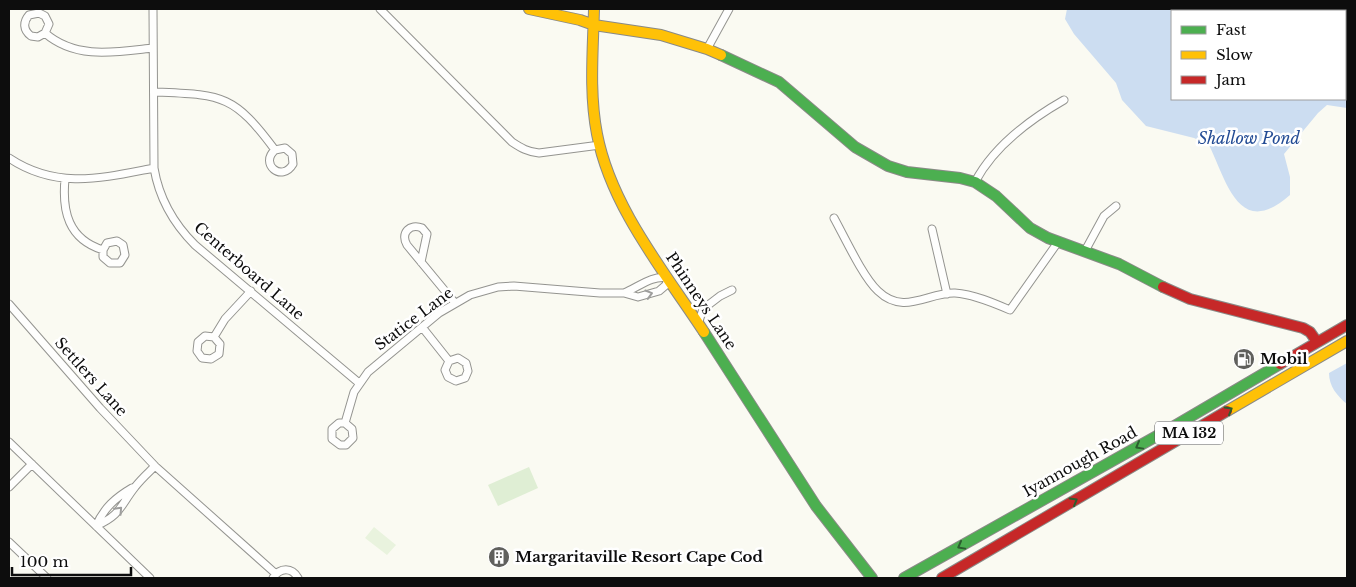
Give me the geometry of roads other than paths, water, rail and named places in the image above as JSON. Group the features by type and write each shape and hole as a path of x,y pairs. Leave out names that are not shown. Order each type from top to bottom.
{"main road":[{"path":"529,9 580,20 594,25 661,35 707,49 779,82 801,99 846,141 879,162 907,172 960,178 975,182 996,196 1030,228 1058,242 1119,264 1190,299 1303,328 1310,332 1317,342"},
{"name":"Phinneys Lane","path":"594,9 593,98 597,134 610,179 619,200 698,324 742,388 816,506 872,578"},
{"name":"Iyannough Road","path":"904,578 1164,432 1347,325"},
{"name":"Iyannough Road","path":"942,578 1347,341"}],"street":[{"name":"Centerboard Lane","path":"153,9 154,168 164,204 185,235 359,383"},
{"path":"380,9 512,142 520,147 532,153 539,153 600,145"},
{"path":"707,49 728,9"},
{"path":"45,33 62,44 89,52 106,53 154,48"},
{"path":"154,92 206,95 225,100 249,117 275,150"},
{"path":"975,182 984,165 1011,138 1038,115 1064,100"},
{"path":"9,158 37,172 65,179 98,178 154,168"},
{"path":"65,179 64,202 70,224 85,241 103,250"},
{"path":"1085,251 1104,216 1116,206"},
{"path":"834,218 870,282 885,296 908,303 947,294 964,294 1010,310 1058,242"},
{"path":"421,262 426,234 422,228 414,226 406,231 404,239 407,245 421,262 455,303"},
{"path":"932,229 947,294"},
{"name":"Statice Lane","path":"345,423 354,392 372,368 455,303 483,291 514,286 600,293 624,293 638,297 656,292 666,285 668,278 659,276 653,278 624,293"},
{"path":"698,324 703,309 720,296 732,290"},
{"path":"214,337 225,319 250,291"},
{"name":"Settlers Lane","path":"9,304 100,408 155,466 275,576 284,570 289,570 294,572 298,578"},
{"path":"422,327 450,361"},
{"path":"9,442 150,578"},
{"path":"9,487 32,464"},
{"path":"96,526 102,513 116,498 135,487 155,466"},
{"path":"9,542 47,578"}],"water":[{"name":"Shallow Pond","path":"1067,9 1347,9 1347,108 1327,105 1284,154 1290,177 1290,195 1273,207 1258,211 1247,209 1237,201 1229,189 1209,145 1194,138 1146,126 1122,100 1116,83 1074,34 1065,19"},
{"path":"1347,363 1347,404 1334,390 1330,382 1329,373"}],"place":[{"name":"Mobil","path":"1244,359"},
{"name":"Margaritaville Resort Cape Cod","path":"499,557"}]}
